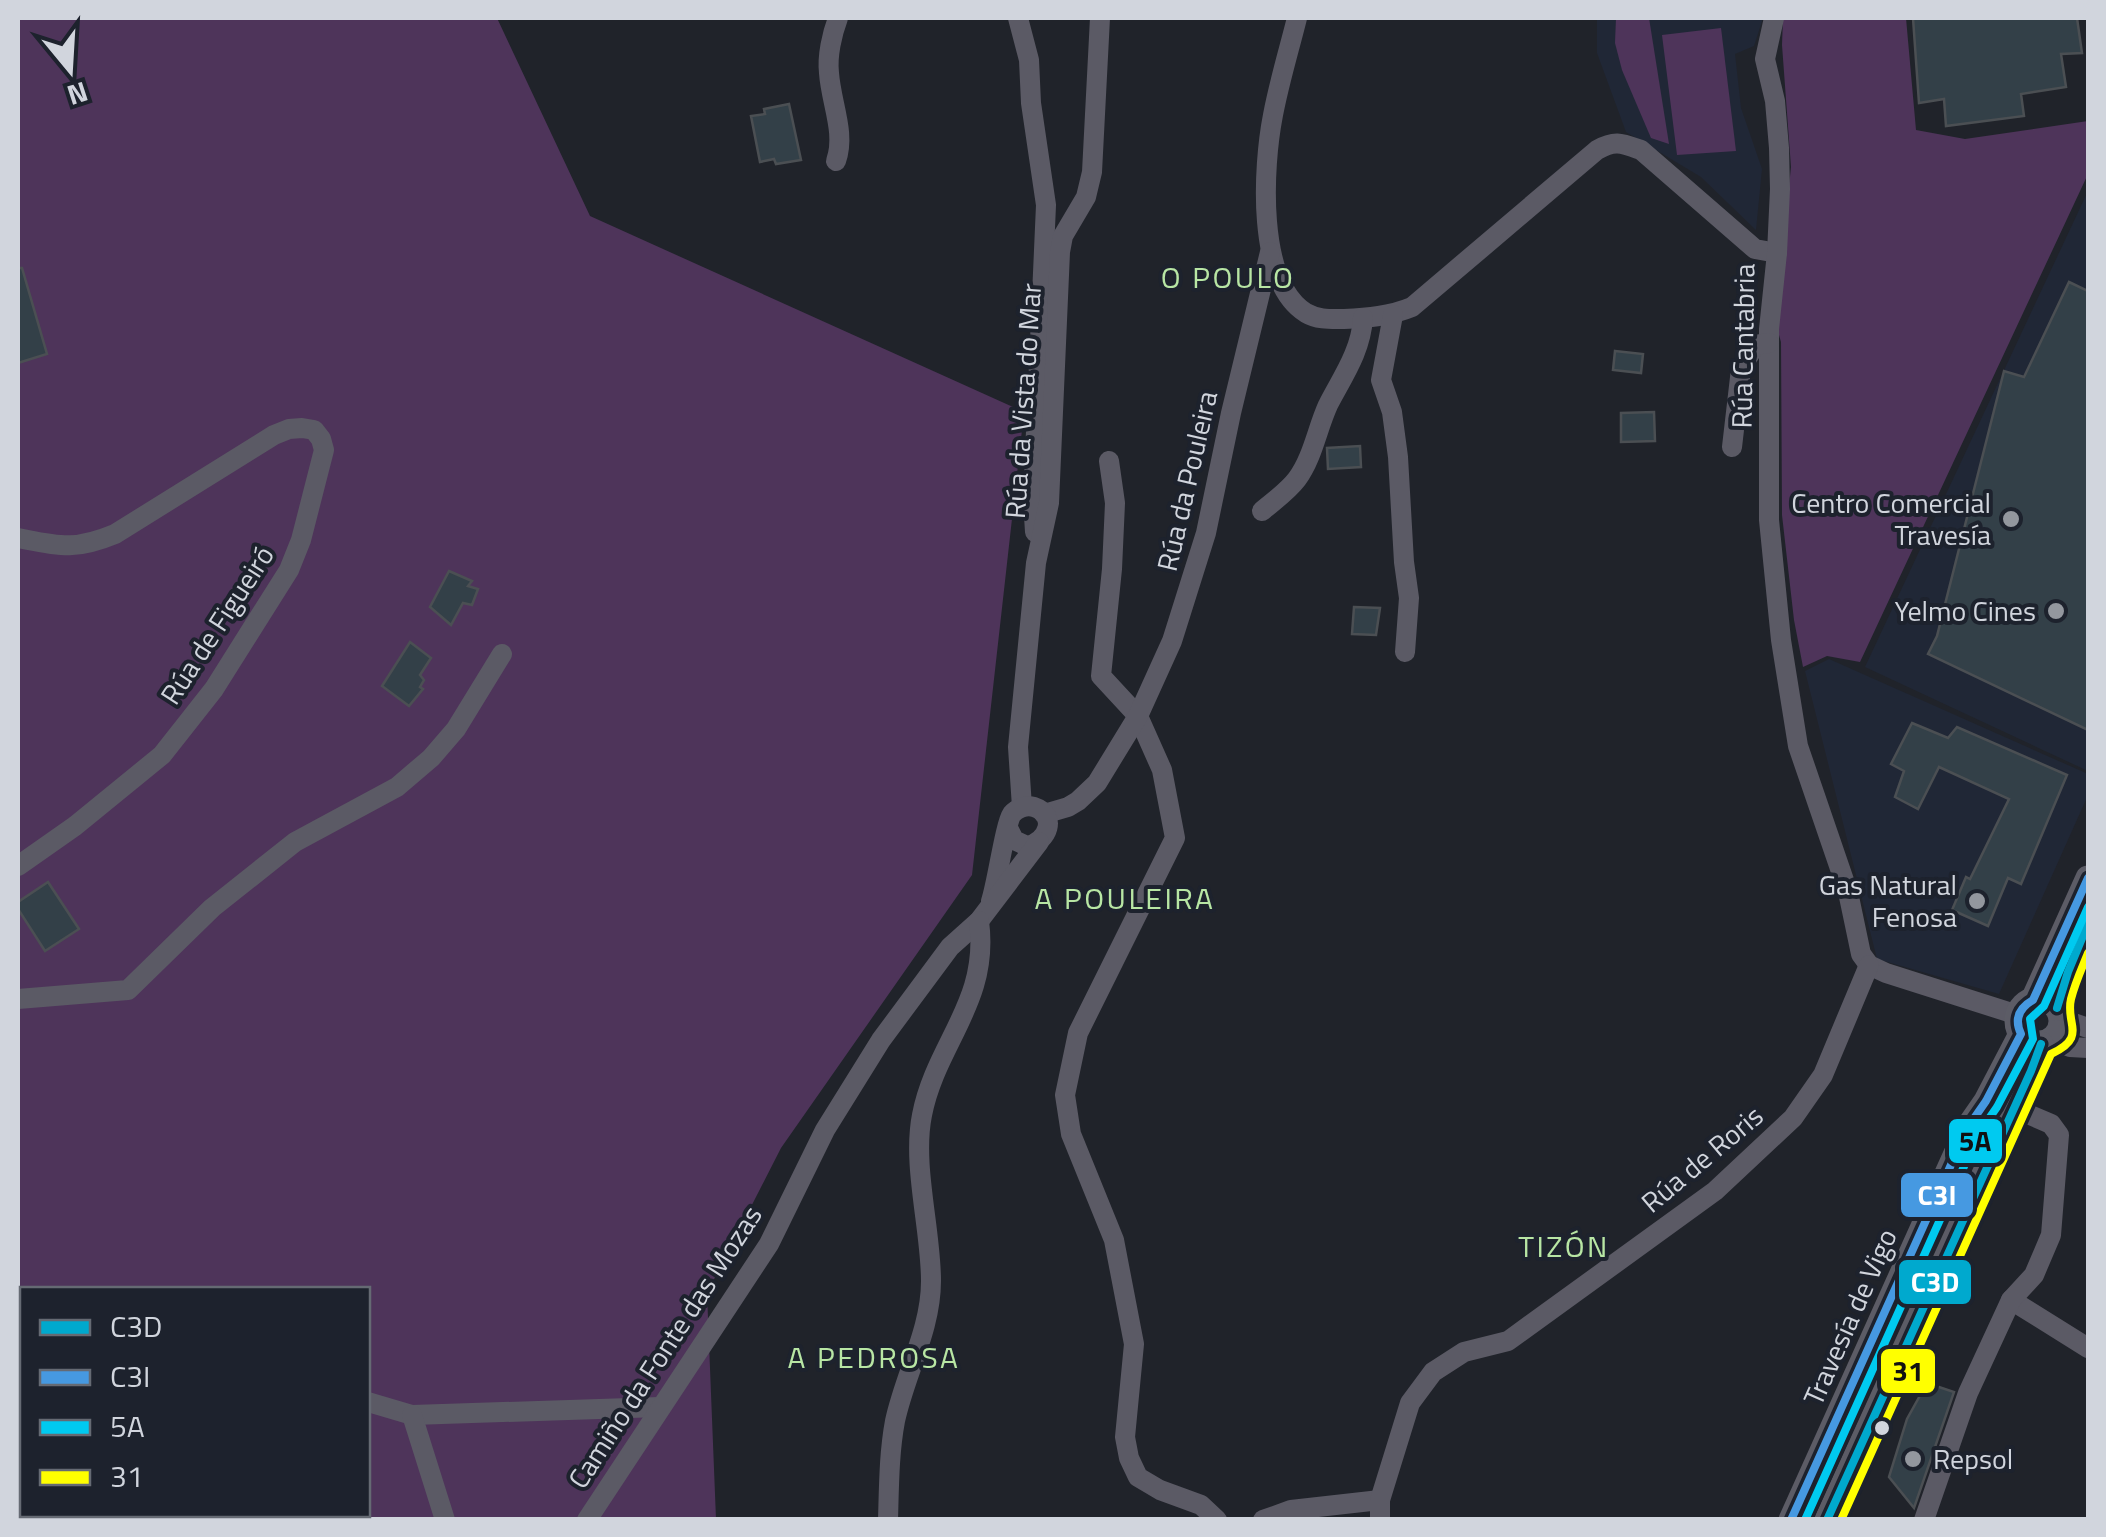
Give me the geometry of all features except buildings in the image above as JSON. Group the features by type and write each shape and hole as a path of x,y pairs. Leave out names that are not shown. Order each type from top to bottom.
{"main road":[{"name":"Travesía de Vigo","path":"1827,1520 2014,1108 2088,878"},
{"name":"Travesía de Vigo","path":"1791,1520 1968,1127 2040,1023 2088,924"}],"street":[{"path":"836,162 840,137 828,68 838,18"},
{"name":"Rúa da Vista do Mar","path":"1018,18 1030,60 1031,103 1045,187 1033,499 1036,564"},
{"name":"Rúa da Vista do Mar","path":"1036,564 1049,503 1060,252 1063,236 1080,212 1092,172 1100,18"},
{"name":"Rúa Cantabria","path":"1297,18 1272,116 1266,198 1270,252 1286,294 1309,314 1325,319 1364,318 1393,315 1412,307 1610,143 1641,150 1755,249 1777,254 1769,343 1769,520 1791,713 1798,746 1848,892 1860,954 1869,965"},
{"path":"1774,18 1765,60 1779,148 1777,254"},
{"path":"1044,229 1080,212"},
{"name":"Rúa da Pouleira","path":"1044,814 1078,802 1097,783 1138,716 1172,641 1198,561 1270,252"},
{"path":"1393,315 1381,380 1392,412 1398,457 1409,598 1405,652"},
{"path":"1262,511 1296,482 1305,467 1328,407 1356,352 1364,318"},
{"path":"1732,447 1741,369 1755,345 1769,343"},
{"name":"Rúa de Figueiró","path":"18,538 60,546 90,545 115,534 274,435 302,428 314,430 321,439 323,459 302,540 289,570 214,689 162,755 75,826 18,866"},
{"name":"Rúa da Pouleira","path":"1109,461 1115,503 1101,676 1138,716"},
{"path":"1022,807 1018,748 1036,564"},
{"path":"18,999 128,990 212,908 295,842 397,787 431,758 456,728 502,654"},
{"path":"1138,716 1162,770 1175,838 1078,1033 1065,1095 1071,1134 1114,1240 1134,1344 1125,1437 1129,1458 1138,1478 1201,1506 1218,1520"},
{"path":"888,1520 895,1421 925,1324 931,1282 921,1163 923,1110 977,981 984,914 1008,828 1012,815 1022,807 1034,807 1047,819 1047,832 1040,842 1031,845 1014,840 1008,828"},
{"name":"Camiño da Fonte das Mozas","path":"587,1520 769,1244 825,1130 881,1040 950,947 1008,886 1040,842"},
{"path":"1869,965 2040,1023 2088,1028"},
{"name":"Rúa de Roris","path":"1380,1510 1410,1403 1433,1372 1464,1352 1508,1341 1715,1190 1793,1118 1823,1075 1869,965"},
{"path":"2040,1023 2070,1047 2088,1048"},
{"path":"1924,1520 1968,1393 2011,1300 2034,1275 2051,1234 2059,1142 2056,1128 2014,1108"},
{"path":"2011,1300 2088,1348"},
{"path":"370,1403 412,1415 660,1407"},
{"path":"412,1415 445,1520"},
{"path":"1263,1520 1291,1510 1380,1510"}],"shaded area":[{"path":"18,18 497,18 590,216 1024,412 972,875 781,1148 707,1293 716,1519 18,1519"},
{"path":"1597,18 1763,18 1754,46 1735,54 1741,108 1762,169 1756,230 1701,177 1626,132 1597,53"},
{"path":"1616,18 1649,18 1669,144 1651,138 1622,70 1615,43"},
{"path":"1783,18 1906,18 1916,130 1965,139 2088,121 2088,174 1860,662 1827,656 1803,667 1782,515 1781,342 1775,321 1791,167"},
{"path":"1721,28 1736,151 1677,155 1662,35"},
{"name":"Centro Comercial Travesía","path":"2088,191 2088,771 1865,667"},
{"name":"Gas Natural Fenosa","path":"1829,659 2088,774 2088,795 1999,994 1877,959 1805,671"}],"transit line":[{"name":"C3I","path":"1791,1520 1968,1127 2021,1034 2019,1014 2033,1000 2088,878"},
{"name":"5A","path":"1805,1520 1979,1133 2033,1039 2030,1019 2044,1006 2088,907"},
{"name":"C3D","path":"2057,1008 2088,924"},
{"name":"31","path":"1841,1520 2051,1054 2072,1036 2071,999 2088,953"},
{"name":"C3D","path":"1827,1520 2041,1044"}],"place":[{"name":"Centro Comercial Travesía","path":"2011,519"},
{"name":"Yelmo Cines","path":"2056,611"},
{"name":"Gas Natural Fenosa","path":"1977,901"},
{"name":"Repsol","path":"1913,1459"}],"district":[{"name":"O POULO","path":"1228,278"},
{"name":"A POULEIRA","path":"1125,899"},
{"name":"TIZÓN","path":"1564,1247"},
{"name":"A PEDROSA","path":"874,1358"}]}
